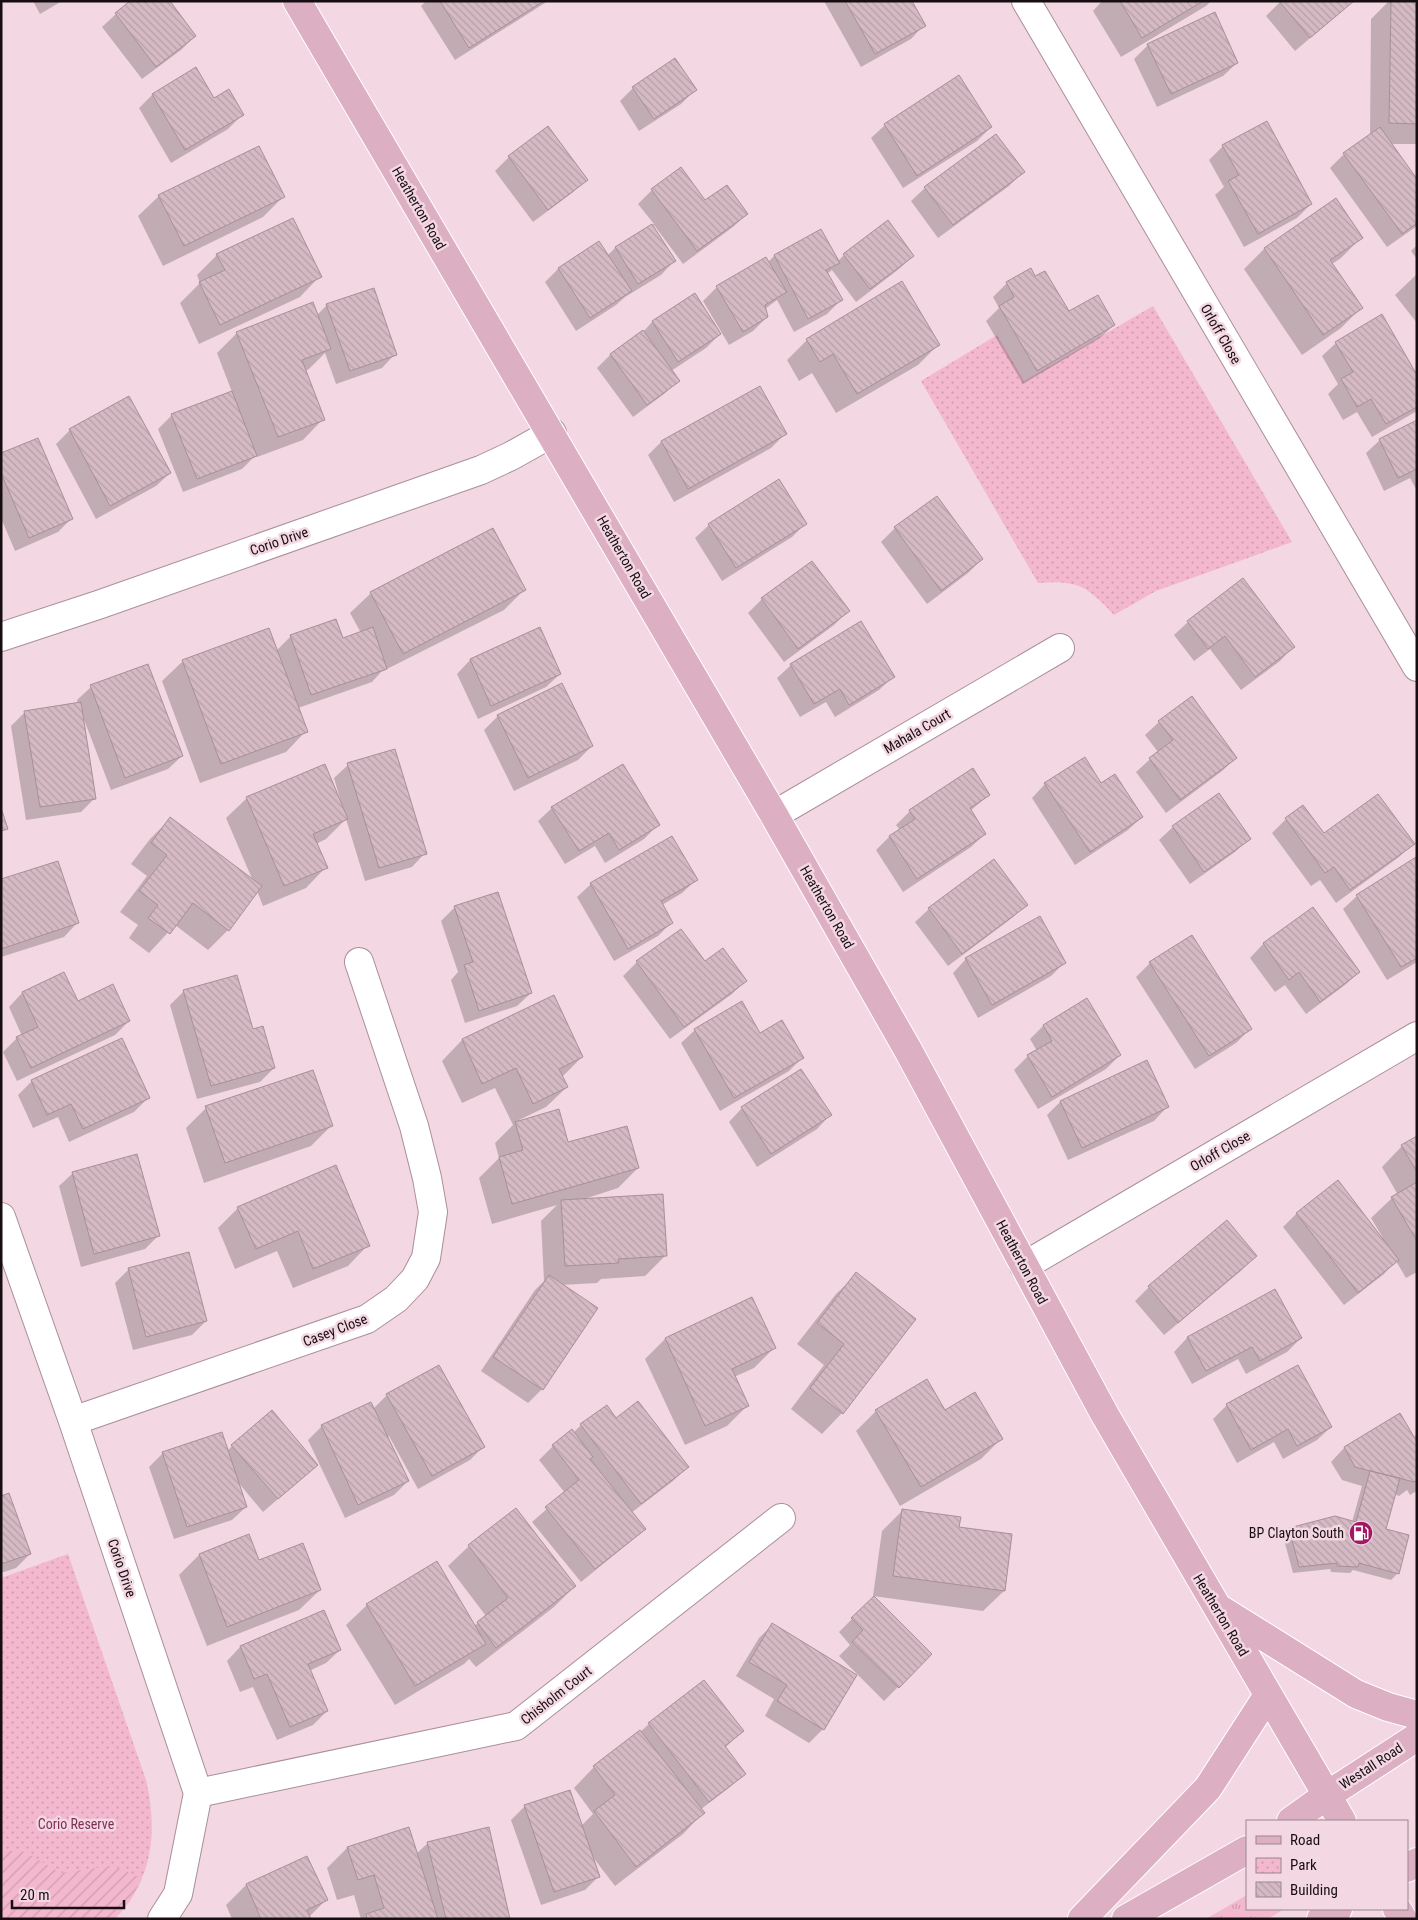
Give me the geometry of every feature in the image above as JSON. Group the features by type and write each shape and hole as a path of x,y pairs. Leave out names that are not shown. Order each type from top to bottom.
{"main road":[{"name":"Heatherton Road","path":"297,1 552,433 774,815 908,1050 1105,1416 1341,1820"},
{"path":"1215,1605 1356,1694 1388,1707 1417,1715"},
{"path":"1082,1919 1208,1788 1268,1695"},
{"name":"Westall Road","path":"1292,1820 1417,1737"},
{"path":"1126,1919 1246,1851"},
{"path":"1321,1919 1336,1910"}],"street":[{"name":"Orloff Close","path":"1026,1 1417,667"},
{"name":"Corio Drive","path":"1,637 481,470 552,433"},
{"name":"Mahala Court","path":"774,815 1060,648"},
{"name":"Casey Close","path":"73,1421 367,1320 396,1299 415,1278 426,1258 433,1212 427,1178 414,1126 359,962"},
{"name":"Orloff Close","path":"1024,1266 1417,1036"},
{"name":"Corio Drive","path":"1,1217 73,1421 198,1792 178,1894 162,1919"},
{"name":"Chisholm Court","path":"198,1792 516,1726 781,1518"}],"green space":[{"path":"1153,306 1292,542 1156,591 1114,615 1089,591 1081,587 1063,583 1038,583 921,381 997,335 1024,381"},
{"name":"Corio Reserve","path":"68,1554 146,1780 152,1818 149,1854 138,1888 128,1904 115,1919 1,1919 1,1578"},
{"path":"1,1850 25,1852 61,1873 109,1866 120,1868 142,1879 130,1901 115,1919 1,1919"},
{"path":"1246,1896 1246,1910 1282,1910 1268,1919 1206,1919"}],"building":[{"path":"130,1 170,1 196,36 156,67 115,13"},
{"path":"440,1 544,1 469,48"},
{"path":"845,1 912,1 926,26 875,54"},
{"path":"1120,1 1203,1 1142,38"},
{"path":"1279,1 1354,1 1310,38"},
{"path":"1391,1 1417,1 1417,124 1389,123"},
{"path":"1215,12 1238,63 1171,94 1147,44"},
{"path":"675,58 697,90 654,119 632,87"},
{"path":"196,67 214,98 229,89 244,115 185,150 152,94"},
{"path":"959,75 992,127 917,176 884,124"},
{"path":"1267,121 1312,204 1258,234 1228,181 1239,175 1222,145"},
{"path":"548,126 588,180 548,210 508,156"},
{"path":"1380,127 1417,179 1417,223 1402,234 1343,153"},
{"path":"996,134 1025,172 953,225 924,187"},
{"path":"259,146 285,197 184,246 158,195"},
{"path":"681,167 705,200 727,185 748,214 697,251 651,189"},
{"path":"1336,198 1363,238 1330,260 1363,308 1323,335 1264,248"},
{"path":"293,218 322,277 220,325 199,282 225,270 216,254"},
{"path":"888,220 914,256 870,289 843,254"},
{"path":"652,224 676,261 638,284 615,247"},
{"path":"821,229 840,263 826,270 843,300 808,319 774,255"},
{"path":"599,241 632,291 590,318 558,268"},
{"path":"766,257 787,292 765,305 768,317 743,332 716,286"},
{"path":"1031,268 1035,276 1045,271 1069,311 1098,295 1115,325 1037,371 999,306 1014,297 1006,282"},
{"path":"902,281 940,345 857,394 833,354 820,362 806,339"},
{"path":"374,288 397,355 350,371 326,304"},
{"path":"695,293 721,334 678,362 652,321"},
{"path":"313,302 331,349 302,360 325,420 278,437 236,332"},
{"path":"1382,314 1417,375 1417,407 1386,424 1371,399 1357,407 1341,379 1353,372 1335,342"},
{"path":"643,330 680,381 647,405 610,354"},
{"path":"760,386 787,434 688,489 661,441"},
{"path":"232,391 257,456 197,479 171,414"},
{"path":"129,396 171,473 110,506 69,429"},
{"path":"1417,420 1417,469 1398,478 1379,439"},
{"path":"38,438 73,519 29,538 1,473 1,453"},
{"path":"779,479 807,524 736,568 708,524"},
{"path":"937,496 983,559 941,591 894,527"},
{"path":"493,528 526,590 403,654 370,592"},
{"path":"812,561 850,611 798,649 761,598"},
{"path":"1243,578 1295,647 1255,677 1225,636 1208,649 1187,621"},
{"path":"336,619 343,638 373,627 387,669 311,695 290,635"},
{"path":"861,621 895,677 849,705 840,689 814,704 790,664"},
{"path":"540,627 561,674 491,706 470,659"},
{"path":"269,628 308,732 221,764 182,660"},
{"path":"148,664 183,756 125,778 90,685"},
{"path":"562,683 593,746 528,778 497,715"},
{"path":"1192,696 1237,758 1180,800 1149,758 1173,740 1158,721"},
{"path":"81,702 96,799 40,807 24,711"},
{"path":"395,749 427,854 379,868 347,763"},
{"path":"1085,757 1101,783 1115,774 1143,817 1090,852 1044,783"},
{"path":"325,764 348,819 313,834 328,868 284,886 246,797"},
{"path":"623,764 660,825 619,850 609,833 579,851 551,807"},
{"path":"973,768 990,795 970,808 986,834 917,879 889,836 915,819 909,810"},
{"path":"1219,793 1251,839 1204,872 1172,826"},
{"path":"1378,794 1415,844 1350,890 1334,867 1325,873 1285,818 1303,805 1324,833"},
{"path":"1,808 8,829 1,831"},
{"path":"170,817 262,886 229,931 193,903 170,934 148,918 158,905 139,891 167,855 151,843"},
{"path":"672,836 698,880 661,901 673,923 628,949 590,883"},
{"path":"1416,857 1417,958 1401,967 1356,895"},
{"path":"994,859 1028,905 962,954 928,908"},
{"path":"58,861 79,923 1,949 1,879"},
{"path":"498,892 532,993 479,1011 464,965 473,962 454,906"},
{"path":"1313,907 1360,972 1320,1002 1299,972 1289,980 1263,943"},
{"path":"1040,916 1066,963 992,1005 965,958"},
{"path":"681,929 705,961 723,948 747,981 684,1027 636,961"},
{"path":"1192,935 1252,1029 1209,1056 1149,962"},
{"path":"64,972 78,1001 113,984 130,1021 31,1068 16,1037 38,1027 22,992"},
{"path":"237,975 253,1029 263,1026 275,1068 211,1086 183,990"},
{"path":"554,995 583,1057 559,1069 568,1087 533,1104 516,1068 482,1084 462,1039"},
{"path":"1087,998 1121,1055 1052,1097 1027,1055 1052,1041 1043,1025"},
{"path":"742,1001 760,1033 782,1020 804,1058 734,1098 694,1029"},
{"path":"122,1038 150,1098 83,1129 71,1104 47,1115 31,1080"},
{"path":"1147,1060 1169,1107 1082,1148 1060,1101"},
{"path":"801,1069 832,1115 771,1154 741,1107"},
{"path":"313,1070 333,1126 225,1163 205,1106"},
{"path":"559,1109 568,1142 627,1126 639,1168 512,1204 499,1157 523,1150 515,1122"},
{"path":"1417,1136 1417,1172 1401,1145"},
{"path":"137,1154 160,1236 94,1254 72,1172"},
{"path":"336,1165 370,1246 313,1269 298,1231 256,1249 237,1207"},
{"path":"1338,1180 1399,1260 1358,1293 1296,1213"},
{"path":"1417,1182 1417,1241 1391,1197"},
{"path":"663,1194 667,1256 618,1259 619,1263 565,1266 561,1200"},
{"path":"1227,1220 1257,1256 1178,1323 1148,1286"},
{"path":"189,1252 207,1321 146,1337 128,1268"},
{"path":"856,1272 916,1319 843,1414 810,1388 844,1344 817,1323"},
{"path":"549,1275 598,1308 543,1390 493,1357"},
{"path":"1275,1289 1302,1338 1260,1361 1252,1347 1206,1371 1187,1337"},
{"path":"752,1297 776,1348 732,1369 749,1406 705,1426 665,1338"},
{"path":"439,1365 485,1447 432,1476 386,1394"},
{"path":"1298,1365 1332,1427 1297,1446 1288,1429 1251,1450 1226,1404"},
{"path":"927,1379 945,1410 975,1392 1003,1439 921,1487 875,1410"},
{"path":"638,1401 689,1467 641,1504 580,1424 607,1405 616,1418"},
{"path":"371,1402 409,1481 358,1505 321,1425"},
{"path":"272,1410 318,1465 278,1499 231,1445"},
{"path":"1400,1413 1417,1442 1417,1481 1414,1482 1355,1467 1344,1447"},
{"path":"572,1429 593,1457 590,1459 646,1529 595,1569 545,1507 579,1480 552,1445"},
{"path":"222,1432 247,1507 187,1527 162,1452"},
{"path":"1370,1471 1400,1478 1386,1529 1409,1535 1399,1574 1359,1563 1358,1567 1337,1566 1337,1563 1299,1567 1289,1528 1335,1516 1356,1522"},
{"path":"9,1493 31,1554 1,1564 1,1496"},
{"path":"516,1508 576,1586 496,1648 477,1622 508,1598 468,1545"},
{"path":"902,1509 961,1517 959,1527 1012,1534 1005,1591 893,1576"},
{"path":"249,1534 259,1560 303,1543 321,1590 227,1627 199,1554"},
{"path":"437,1561 486,1644 415,1686 366,1604"},
{"path":"874,1596 932,1654 899,1688 852,1642 863,1630 851,1618"},
{"path":"324,1610 341,1650 308,1664 328,1711 290,1727 267,1674 254,1679 240,1646"},
{"path":"772,1623 857,1675 824,1730 777,1701 787,1685 749,1662"},
{"path":"704,1680 744,1731 725,1746 746,1774 709,1802 648,1723"},
{"path":"640,1730 705,1813 636,1867 594,1811 615,1795 593,1766"},
{"path":"570,1790 600,1877 554,1892 524,1805"},
{"path":"409,1827 438,1919 367,1919 366,1914 384,1908 374,1875 358,1880 347,1847"},
{"path":"489,1827 510,1919 446,1919 427,1842"},
{"path":"307,1856 328,1900 307,1910 311,1919 261,1919 246,1884"}],"place":[{"name":"BP Clayton South","path":"1361,1533"}]}
